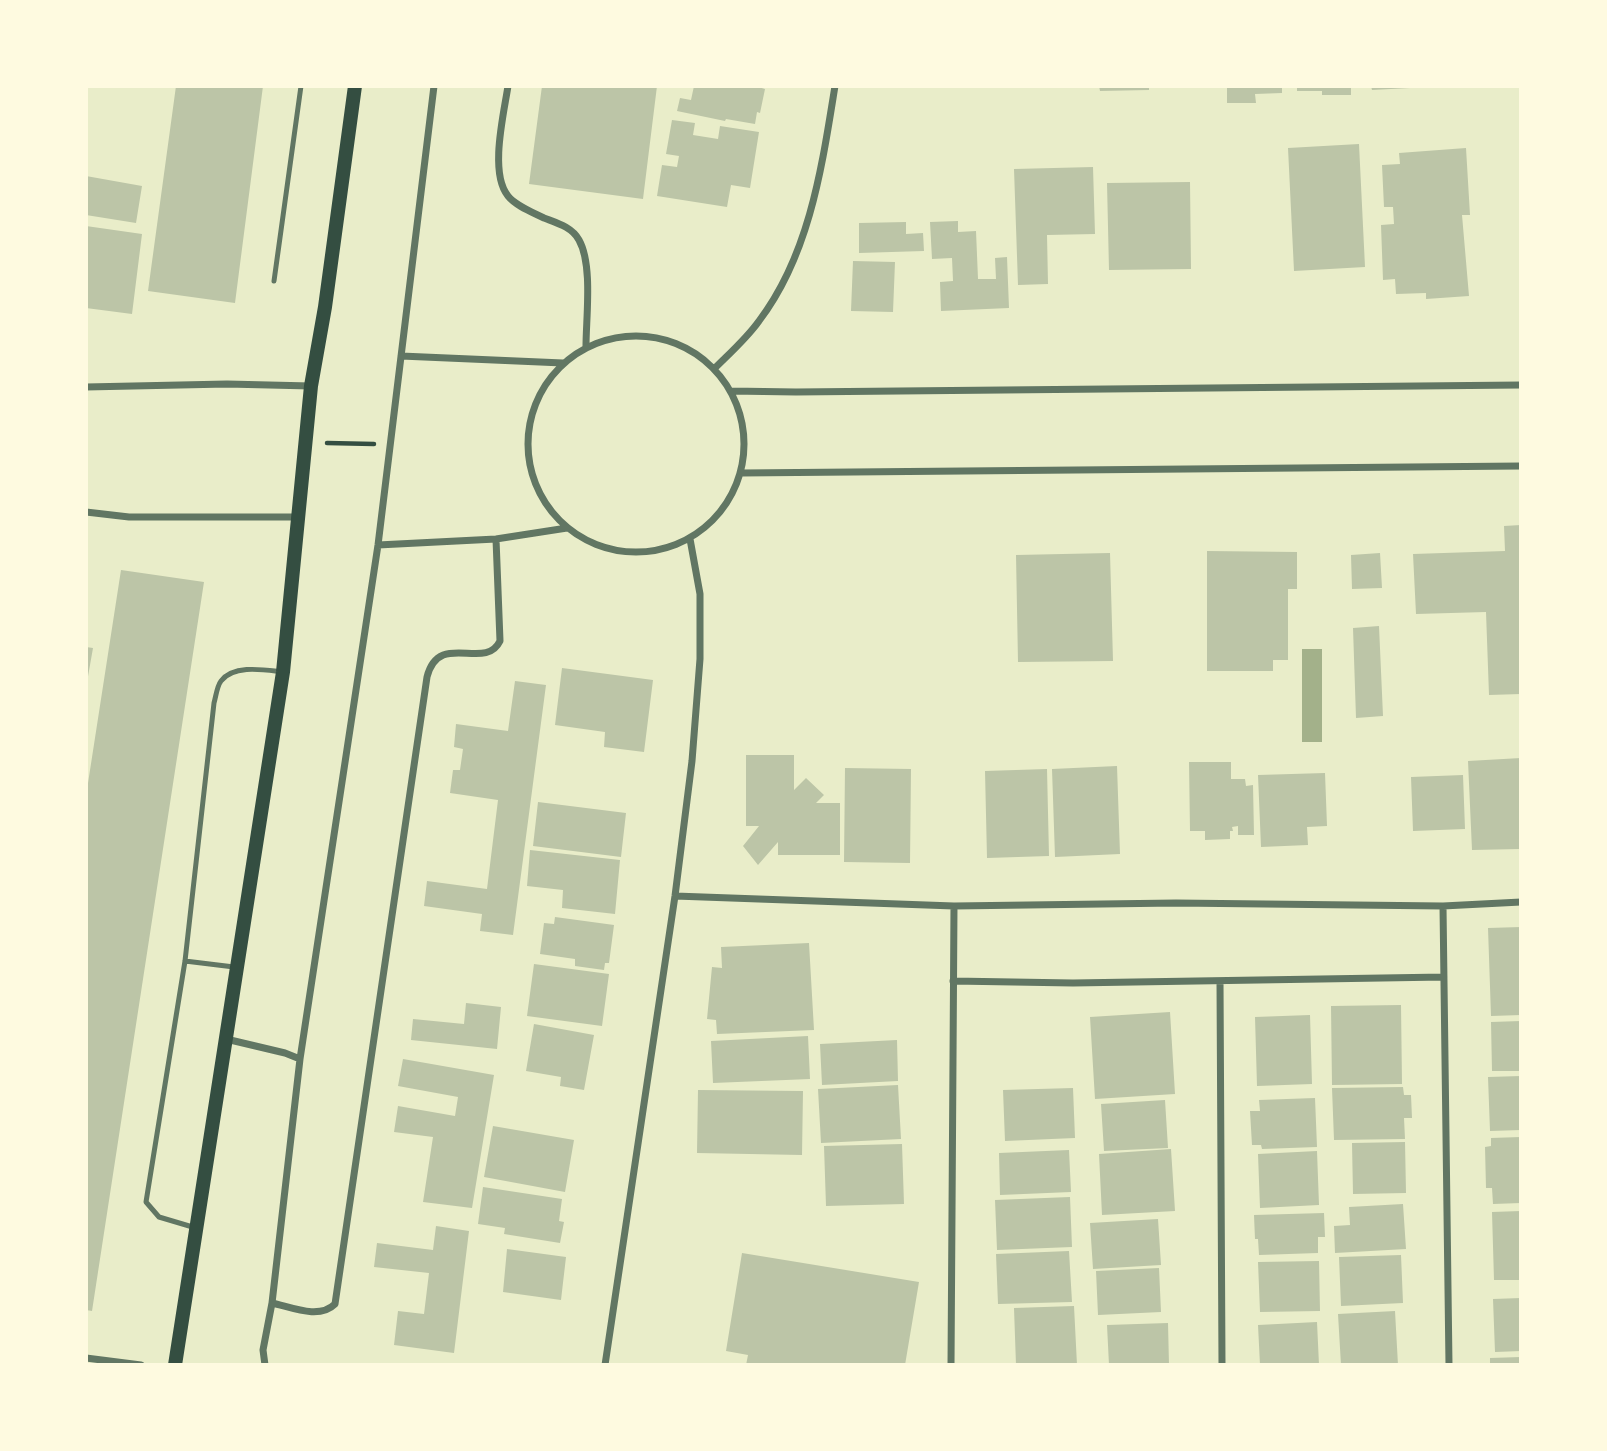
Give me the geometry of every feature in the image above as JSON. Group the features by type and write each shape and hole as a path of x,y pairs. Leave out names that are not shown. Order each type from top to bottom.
{"main road":[{"path":"175,1365 283,672 311,386 325,307 355,86"}],"street":[{"path":"265,1365 263,1350 272,1303 300,1059 378,545 435,86"},
{"path":"508,86 499,156 502,184 507,195 516,204 566,227 579,240 586,269 586,346"},
{"path":"715,368 759,321 782,286 810,215 835,86"},
{"path":"640,334 667,339 693,351 715,368 732,391 744,431 741,473 722,511 690,539 660,551 627,553 595,545 567,528 546,505 532,477 527,446 531,415 543,387 563,363 586,346 612,337 640,334"},
{"path":"401,356 563,363"},
{"path":"86,387 227,384 311,386"},
{"path":"732,391 796,393 1521,385"},
{"path":"741,473 1521,466"},
{"path":"86,512 129,517 297,517"},
{"path":"378,545 496,539 567,528"},
{"path":"272,1303 318,1312 332,1308 335,1304 430,667 441,656 455,652 482,654 497,648 500,641 496,539"},
{"path":"605,1365 675,896 692,761 699,659 700,594 690,539"},
{"path":"675,896 954,906 1176,902 1443,906 1521,902"},
{"path":"951,1365 954,906"},
{"path":"1443,906 1449,1365"},
{"path":"953,981 1220,981 1444,977"},
{"path":"1220,981 1222,1365"},
{"path":"226,1038 300,1059"},
{"path":"86,1358 141,1365"}],"lane":[{"path":"274,281 301,86"},
{"path":"196,1228 159,1217 146,1202 185,961 214,703 220,681 233,672 283,672"},
{"path":"185,961 236,967"}],"path":[{"path":"343,443 378,444"}],"shaded area":[{"path":"1302,649 1322,649 1322,742 1302,742"}],"building":[{"path":"176,86 263,86 235,303 148,291"},
{"path":"542,86 657,86 643,199 529,184"},
{"path":"694,86 755,86 765,89 755,124 677,111 680,98 691,100"},
{"path":"1099,86 1149,86 1149,90 1100,91"},
{"path":"1227,86 1282,86 1282,93 1255,94 1256,103 1227,103"},
{"path":"1297,86 1351,86 1351,95 1322,95 1322,91 1297,91"},
{"path":"1371,86 1410,86 1410,88 1372,90"},
{"path":"672,120 695,123 693,135 718,139 720,126 759,132 750,188 731,185 727,207 657,196 662,165 677,167 679,156 666,154"},
{"path":"1359,144 1365,267 1294,271 1288,148"},
{"path":"1466,148 1470,215 1462,215 1469,296 1426,299 1426,293 1396,294 1395,279 1383,280 1381,225 1394,224 1393,207 1384,207 1382,165 1400,164 1399,153"},
{"path":"1093,167 1095,234 1047,235 1048,284 1018,285 1014,169"},
{"path":"86,176 142,186 136,223 86,215"},
{"path":"1190,182 1191,269 1109,270 1107,183"},
{"path":"958,221 958,232 976,231 978,279 996,279 995,258 1007,257 1009,308 941,311 940,282 953,281 952,258 932,259 930,222"},
{"path":"906,222 906,234 923,233 924,251 859,253 859,223"},
{"path":"86,226 142,234 132,314 86,308"},
{"path":"853,261 895,262 893,312 851,311"},
{"path":"1521,525 1521,694 1489,695 1486,612 1416,614 1413,554 1505,551 1504,526"},
{"path":"1207,551 1297,552 1297,589 1288,589 1288,660 1273,660 1273,671 1207,671"},
{"path":"1110,553 1113,661 1018,662 1016,555"},
{"path":"1380,553 1382,588 1352,589 1351,555"},
{"path":"121,570 204,582 92,1311 86,1310 86,796"},
{"path":"1379,626 1383,716 1356,718 1353,628"},
{"path":"86,647 93,648 87,682 86,682"},
{"path":"562,668 653,680 644,752 604,747 605,732 555,725"},
{"path":"515,681 546,685 513,935 480,931 482,914 424,906 427,881 487,889 498,800 450,793 453,770 460,770 463,749 454,747 456,724 508,731"},
{"path":"746,755 794,755 794,790 806,778 824,795 816,803 840,803 840,855 778,855 778,842 758,865 743,846 759,826 746,826"},
{"path":"1521,758 1520,849 1472,850 1468,761"},
{"path":"1189,762 1231,762 1231,779 1245,779 1246,786 1253,785 1254,835 1238,835 1238,826 1232,827 1230,839 1205,840 1205,831 1190,831"},
{"path":"1117,766 1120,854 1055,857 1052,769"},
{"path":"845,768 911,769 910,863 844,862"},
{"path":"1047,769 1049,856 987,858 985,771"},
{"path":"1325,773 1327,826 1307,827 1308,845 1261,847 1258,775"},
{"path":"1463,775 1465,829 1413,831 1411,777"},
{"path":"538,802 626,813 621,857 533,846"},
{"path":"530,850 620,860 615,914 562,908 563,890 527,886"},
{"path":"555,917 614,925 609,963 605,963 604,970 575,966 575,959 540,954 544,923 554,924"},
{"path":"1521,927 1521,1015 1491,1016 1488,928"},
{"path":"809,943 814,1030 717,1034 716,1020 707,1019 712,967 722,968 721,947"},
{"path":"534,964 609,974 602,1026 527,1016"},
{"path":"466,1003 501,1007 497,1049 411,1040 413,1019 464,1024"},
{"path":"1401,1005 1402,1084 1332,1085 1331,1006"},
{"path":"1170,1012 1175,1094 1095,1099 1090,1017"},
{"path":"1310,1015 1312,1084 1257,1086 1255,1017"},
{"path":"1521,1021 1521,1071 1492,1071 1491,1022"},
{"path":"534,1024 594,1035 584,1090 560,1086 561,1077 526,1071"},
{"path":"808,1036 810,1079 713,1083 711,1041"},
{"path":"897,1040 898,1081 822,1085 820,1044"},
{"path":"403,1059 494,1075 472,1208 423,1202 433,1137 394,1132 398,1106 455,1116 458,1097 398,1086"},
{"path":"1521,1076 1521,1130 1490,1131 1488,1077"},
{"path":"898,1085 901,1139 821,1143 818,1089"},
{"path":"1403,1087 1404,1095 1411,1095 1412,1118 1404,1118 1405,1139 1334,1140 1332,1088"},
{"path":"1073,1088 1075,1138 1005,1141 1003,1090"},
{"path":"698,1090 803,1091 802,1155 697,1153"},
{"path":"1315,1098 1317,1147 1262,1149 1261,1145 1252,1145 1250,1111 1260,1111 1259,1100"},
{"path":"1165,1100 1168,1148 1104,1151 1101,1104"},
{"path":"493,1126 574,1140 565,1192 484,1177"},
{"path":"1521,1137 1521,1203 1493,1204 1492,1188 1486,1188 1485,1147 1491,1146 1491,1138"},
{"path":"1405,1142 1406,1193 1353,1194 1352,1143"},
{"path":"902,1144 904,1204 826,1206 824,1146"},
{"path":"1171,1149 1175,1211 1102,1215 1099,1154"},
{"path":"1069,1150 1071,1192 1000,1195 999,1153"},
{"path":"1317,1151 1319,1205 1260,1208 1258,1154"},
{"path":"483,1187 562,1199 559,1221 564,1222 560,1243 504,1234 505,1228 478,1224"},
{"path":"1070,1197 1072,1247 997,1250 995,1200"},
{"path":"1403,1204 1406,1249 1335,1253 1334,1226 1350,1225 1349,1207"},
{"path":"1521,1211 1521,1280 1494,1280 1492,1212"},
{"path":"1324,1213 1325,1237 1318,1237 1318,1253 1259,1255 1254,1215"},
{"path":"1158,1219 1161,1265 1093,1269 1090,1223"},
{"path":"436,1226 469,1231 454,1353 394,1345 398,1311 424,1314 429,1273 374,1267 377,1243 433,1250"},
{"path":"507,1249 566,1257 561,1300 503,1292"},
{"path":"1069,1251 1072,1302 998,1304 996,1254"},
{"path":"742,1253 919,1282 905,1365 746,1365 748,1355 726,1351"},
{"path":"1401,1255 1403,1303 1341,1306 1339,1257"},
{"path":"1319,1261 1320,1311 1260,1312 1258,1262"},
{"path":"1159,1268 1161,1312 1098,1315 1096,1271"},
{"path":"1521,1298 1521,1351 1495,1352 1493,1299"},
{"path":"1074,1306 1077,1365 1016,1365 1014,1308"},
{"path":"1395,1311 1398,1365 1341,1365 1338,1314"},
{"path":"1317,1322 1319,1365 1260,1365 1258,1325"},
{"path":"1168,1323 1169,1365 1109,1365 1107,1325"},
{"path":"1521,1357 1521,1365 1490,1365 1490,1358"}]}
